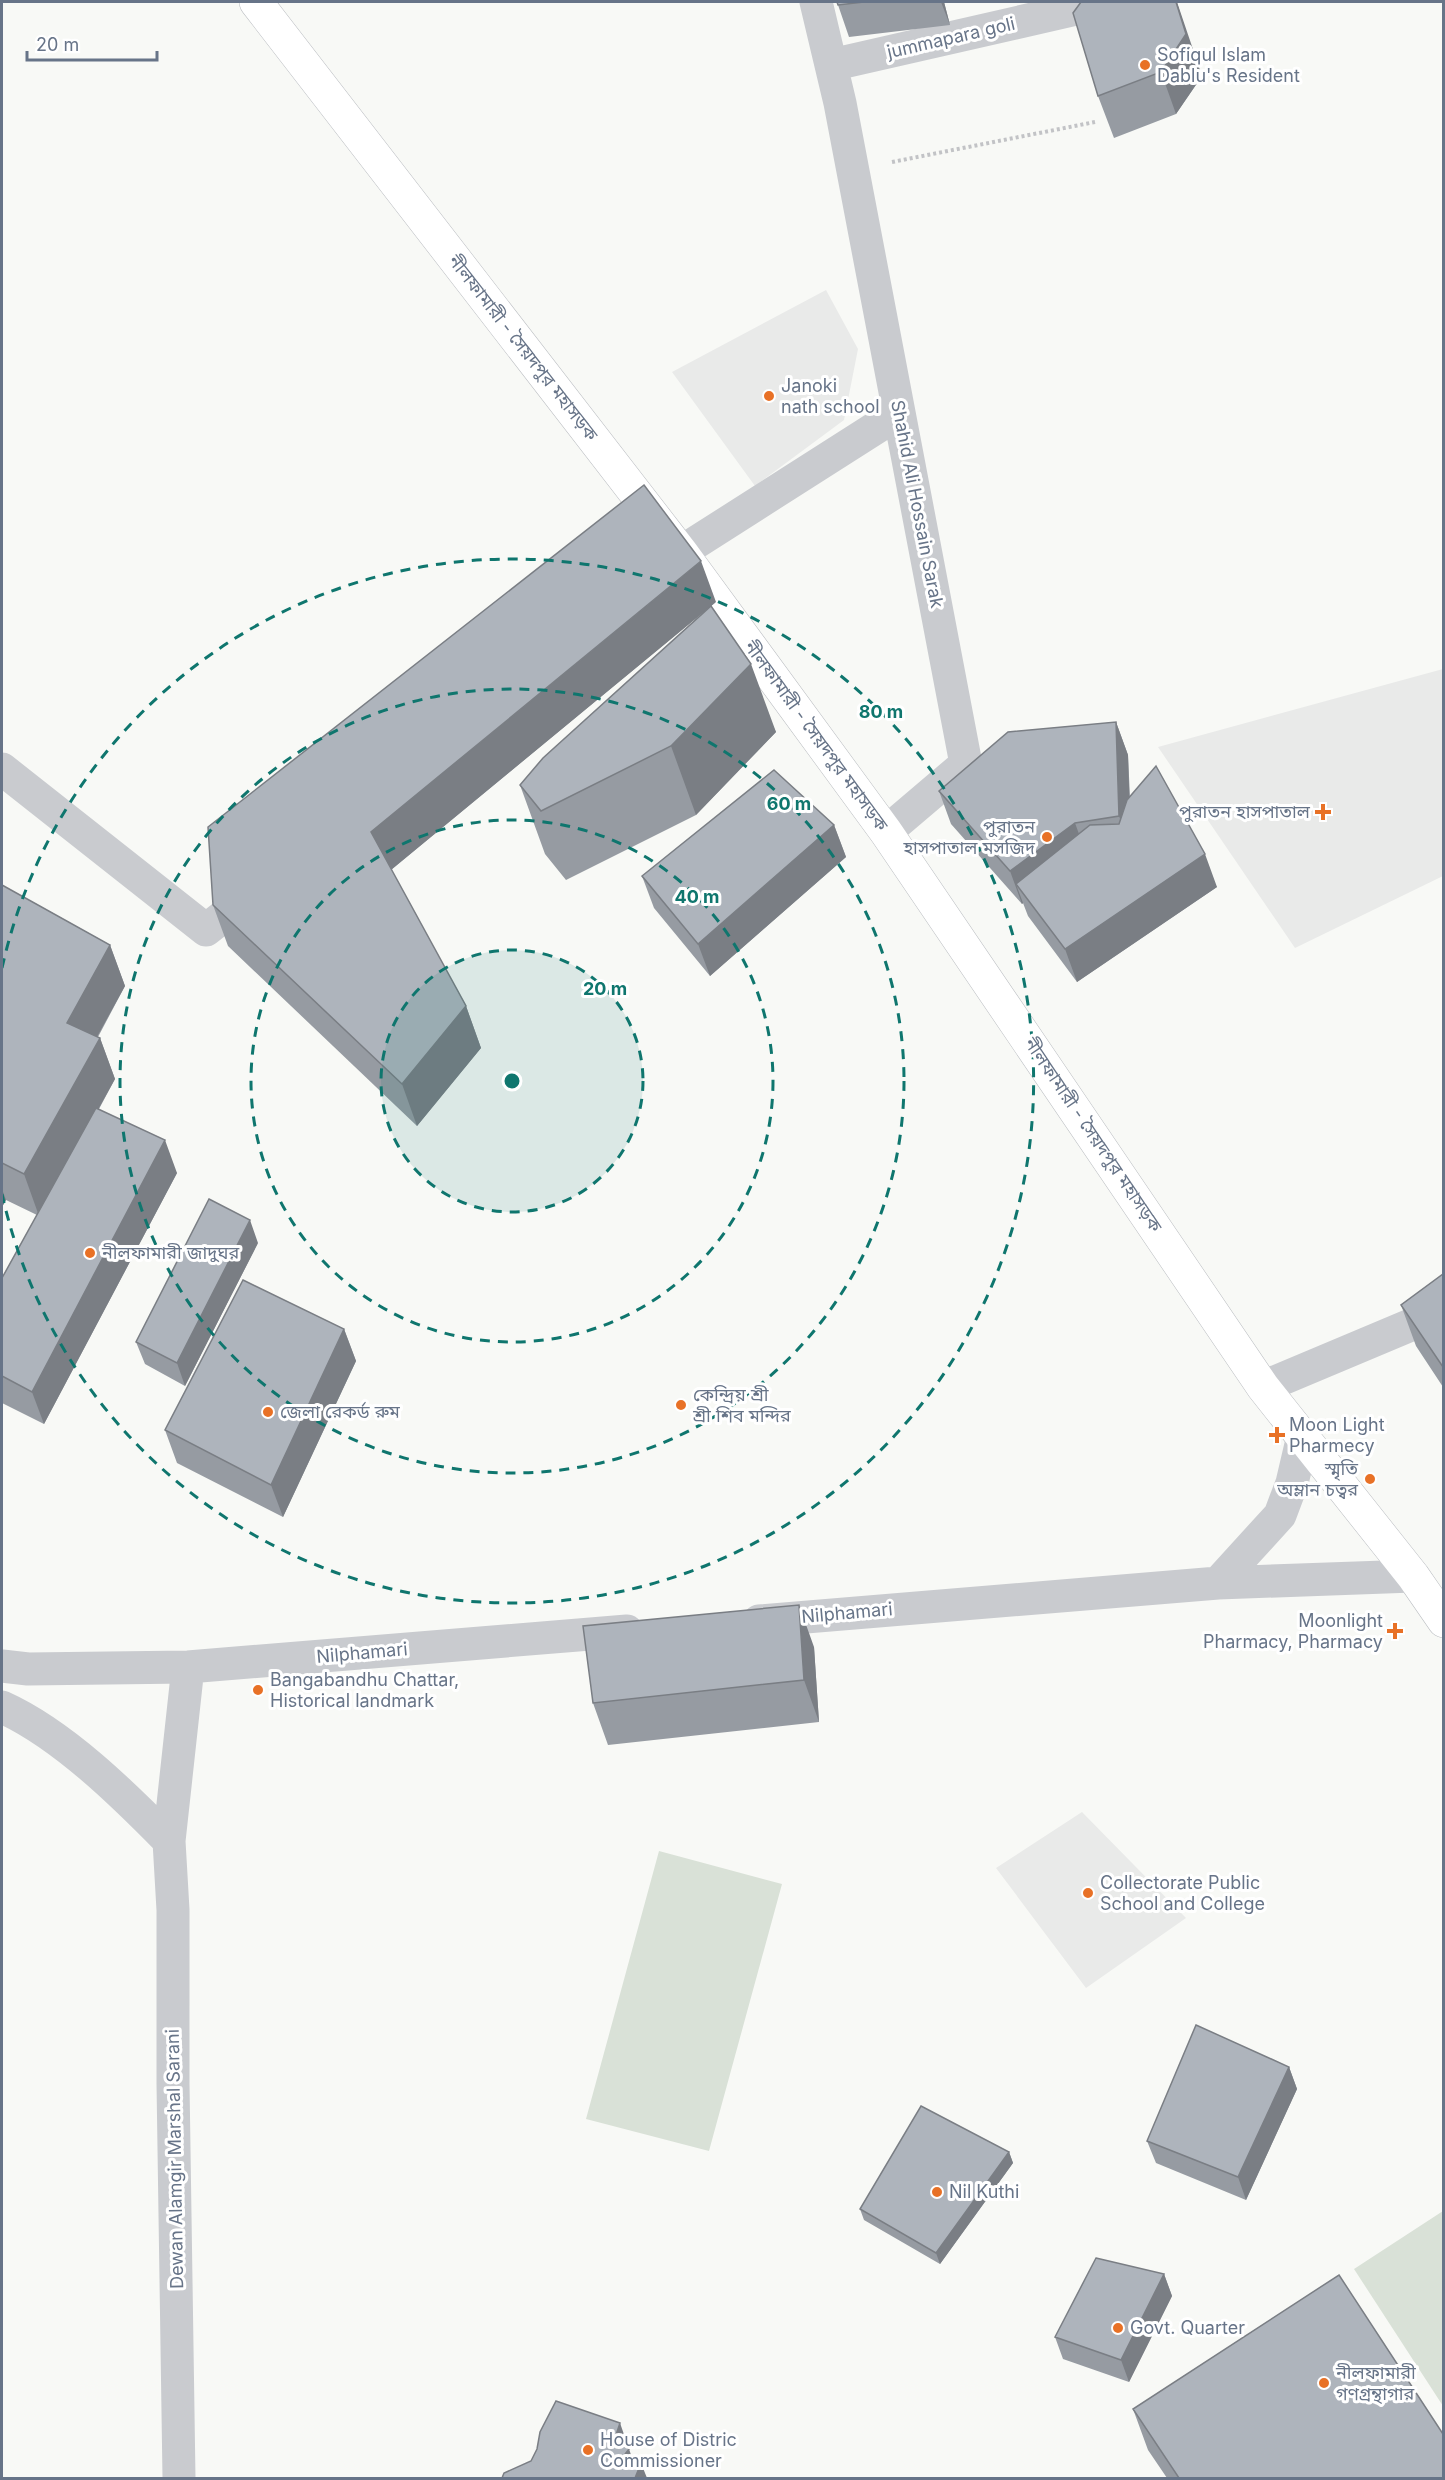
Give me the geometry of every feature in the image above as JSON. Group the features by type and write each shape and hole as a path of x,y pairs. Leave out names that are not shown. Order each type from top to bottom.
{"main road":[{"name":"নীলফামারী - সৈয়দপুর মহাসড়ক","path":"256,2 681,552 886,832 1263,1386 1413,1576 1443,1621"}],"street":[{"name":"Shahid Ali Hossain Sarak","path":"816,2 853,170 966,764 886,832"},
{"name":"jummapara goli","path":"831,65 1107,2"},
{"path":"634,589 681,552 899,413"},
{"path":"2,770 206,930 271,878"},
{"path":"1263,1386 1443,1311"},
{"path":"1218,1583 1280,1515 1292,1483 1303,1436"},
{"name":"Nilphamari","path":"733,1623 1218,1583 1413,1576"},
{"name":"Nilphamari","path":"188,1667 662,1628"},
{"path":"2,1666 28,1669 188,1667"},
{"name":"Dewan Alamgir Marshal Sarani","path":"179,2478 173,2082 173,1910 169,1841 188,1667"},
{"path":"2,1707 22,1716 87,1764 125,1796 169,1841"}],"path":[{"path":"853,170 1095,122"}],"shaded area":[{"name":"Janoki nath school","path":"826,290 858,349 844,420 755,486 672,372"},
{"name":"পুরাতন হাসপাতাল","path":"1443,669 1443,876 1295,948 1158,747"},
{"name":"Collectorate Public School and College","path":"1082,1812 1186,1918 1086,1988 996,1868"},
{"path":"659,1851 782,1884 709,2151 586,2119"},
{"path":"1443,2211 1443,2406 1354,2269"}],"building":[{"path":"837,2 864,2 838,5"},
{"path":"1081,2 1176,2 1186,34 1161,72 1098,96 1073,13"},
{"path":"644,485 701,561 371,832 466,1006 402,1084 213,905 208,827"},
{"path":"711,606 751,664 671,746 541,811 520,785 543,758"},
{"name":"পুরাতন হাসপাতাল মসজিদ","path":"1116,722 1119,816 1075,823 1010,871 939,791 1008,732"},
{"path":"1156,766 1205,854 1065,949 1016,884 1090,825 1119,824 1127,800"},
{"path":"774,770 834,825 698,944 642,876"},
{"path":"2,885 110,945 67,1023 100,1038 24,1174 2,1163"},
{"name":"নীলফামারী জাদুঘর","path":"96,1108 165,1140 32,1392 2,1376 2,1278"},
{"path":"209,1199 250,1220 177,1363 136,1342"},
{"path":"1443,1274 1443,1367 1401,1305"},
{"name":"জেলা রেকর্ড রুম","path":"243,1280 344,1329 271,1485 165,1430"},
{"path":"799,1605 804,1680 593,1703 583,1626"},
{"path":"1196,2025 1289,2067 1238,2177 1147,2141"},
{"name":"Nil Kuthi","path":"921,2106 1009,2152 936,2253 860,2209"},
{"path":"1096,2258 1164,2274 1121,2360 1055,2337"},
{"name":"নীলফামারী গণগ্রন্থাগার","path":"1339,2275 1443,2434 1443,2478 1179,2478 1133,2409"},
{"path":"556,2401 620,2423 614,2441 629,2449 622,2458 641,2463 635,2478 502,2478 504,2473 531,2461 537,2449 540,2432"}],"place":[{"name":"Sofiqul Islam Dablu's Resident","path":"1145,65"},
{"name":"Janoki nath school","path":"769,396"},
{"name":"পুরাতন হাসপাতাল","path":"1323,812"},
{"name":"পুরাতন হাসপাতাল মসজিদ","path":"1047,837"},
{"name":"নীলফামারী জাদুঘর","path":"90,1253"},
{"name":"কেন্দ্রিয় শ্রী শ্রী শিব মন্দির","path":"681,1405"},
{"name":"জেলা রেকর্ড রুম","path":"268,1412"},
{"name":"Moon Light Pharmecy","path":"1277,1435"},
{"name":"স্মৃতি অম্লান চত্বর","path":"1370,1479"},
{"name":"Moonlight Pharmacy, Pharmacy","path":"1395,1631"},
{"name":"Bangabandhu Chattar, Historical landmark","path":"258,1690"},
{"name":"Collectorate Public School and College","path":"1088,1893"},
{"name":"Nil Kuthi","path":"937,2192"},
{"name":"Govt. Quarter","path":"1118,2328"},
{"name":"নীলফামারী গণগ্রন্থাগার","path":"1324,2383"},
{"name":"House of Distric Commissioner","path":"588,2450"}]}
